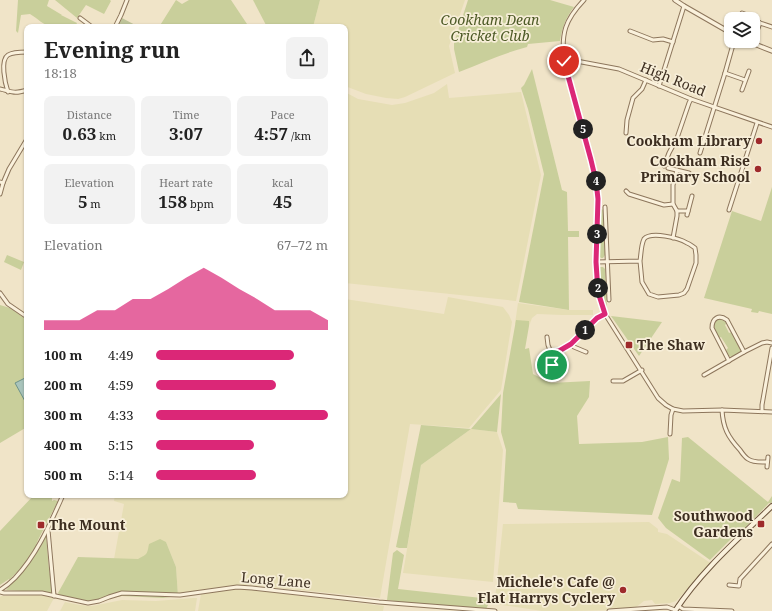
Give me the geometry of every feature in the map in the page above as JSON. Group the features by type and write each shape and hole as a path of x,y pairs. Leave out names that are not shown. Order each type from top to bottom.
{"main road":[{"path":"676,609 694,584 772,506"}],"street":[{"path":"116,24 127,0"},
{"path":"584,0 569,19 564,32 563,47 564,61 596,181 598,206 596,262 598,292 605,314 642,370 658,398 666,405 673,409 683,411 722,410 772,412"},
{"path":"675,0 724,29"},
{"path":"659,86 684,6"},
{"path":"80,18 88,24"},
{"path":"760,23 772,27"},
{"path":"630,31 653,40 663,39 673,42"},
{"path":"760,45 772,51"},
{"path":"700,153 715,108 732,48"},
{"path":"8,92 2,66 3,60 7,55 24,52"},
{"name":"High Road","path":"564,61 571,60 619,69 691,99 772,127"},
{"path":"742,90 749,71"},
{"path":"725,73 746,80"},
{"path":"626,133 626,120 633,98 642,89 646,80"},
{"path":"6,82 0,88 11,93 24,91"},
{"path":"664,166 677,138 691,99"},
{"path":"729,210 758,123"},
{"path":"0,194 2,182 24,143"},
{"path":"668,168 689,174"},
{"path":"673,238 677,211 673,204 673,185 677,170"},
{"path":"0,177 2,182"},
{"path":"626,191 629,194 664,205 673,204"},
{"path":"687,215 692,196"},
{"path":"605,207 609,300"},
{"path":"677,211 688,210"},
{"path":"651,235 673,238 686,242 695,248 696,263 688,289 679,295 658,297 649,294 642,282 640,261 642,244 645,238 651,235"},
{"path":"596,262 640,261"},
{"path":"0,293 8,304 24,315"},
{"path":"553,352 559,351 571,344 597,318 605,314"},
{"path":"730,360 712,328 713,321 716,318 721,317 727,320 744,352"},
{"path":"548,337 548,345 550,350 553,352 552,355 555,377"},
{"path":"704,375 762,343 772,343"},
{"path":"571,344 574,347 586,352"},
{"path":"762,411 772,348"},
{"path":"613,381 623,381 642,370"},
{"path":"670,434 671,415 673,409"},
{"path":"722,410 724,422 731,441 748,459 754,462 768,459 767,467"},
{"path":"0,591 14,579 35,552 48,530 62,498"},
{"path":"48,530 56,596"},
{"path":"739,586 740,579 772,544"},
{"path":"729,585 745,586"},
{"name":"Long Lane","path":"0,591 4,593 42,593 88,602 99,601 122,593 180,595 237,587 379,602 495,611"},
{"path":"609,611 667,607 676,609 732,611"}],"shaded area":[{"path":"320,0 465,0 449,46 455,73 398,99 366,94 348,87 348,24 314,24"},
{"path":"447,84 449,98 521,92 541,175 516,301 348,283 348,94 358,99 392,105 405,103 434,93"},
{"path":"448,297 503,307 509,315 512,322 501,390 469,428 410,424 380,598 249,585 236,585 200,590 178,596 176,567 166,542 149,547 149,552 144,557 138,559 114,559 124,504 114,501 114,498 348,498 348,299 444,314"},
{"path":"518,303 569,310 593,310 593,315 537,314 532,318 529,326 515,324"},
{"path":"471,429 497,432 503,450 493,582 403,573 421,465"},
{"path":"649,522 658,529 658,532 667,534 712,564 676,601 655,604 652,600 644,601 635,608 619,610 572,611 542,611 496,604 495,599 503,524"},
{"path":"237,589 384,606 383,611 198,611 201,594"},
{"path":"41,595 54,598 47,611 0,611 1,596"},
{"path":"197,598 195,611 60,611 65,602 92,606 122,600 156,601"}],"green space":[{"path":"18,0 49,0 47,6 77,23 44,24 30,14 21,15 18,33 16,31"},
{"path":"55,0 111,1 104,14 86,5 77,18"},
{"path":"176,0 182,4 189,0 231,0 247,24 161,24"},
{"path":"253,0 320,0 314,24 265,24"},
{"name":"Cookham Dean Cricket Club","path":"468,0 550,0 574,7 565,23 560,41 528,44 527,47 501,55 459,72 454,43"},
{"path":"122,18 133,24 118,24"},
{"path":"532,69 562,190 567,192 568,231 579,231 579,237 568,237 569,310 519,302 544,174 528,109 521,88"},
{"path":"772,187 772,314 759,311 758,313 751,312 752,309 704,298 732,211 761,221"},
{"path":"600,209 604,210 605,255 603,258 599,256"},
{"path":"7,255 24,262 21,270 4,262"},
{"path":"600,267 605,269 607,307 605,306 600,291 598,269"},
{"path":"0,305 10,308 24,318 24,429 0,443"},
{"path":"611,316 662,322 639,356"},
{"path":"720,318 727,323 725,325 729,333 732,332 742,349 742,351 732,357 729,356 726,350 728,348 721,337 719,338 713,327 716,319"},
{"path":"516,320 529,321 525,349 529,348 533,374 551,383 590,381 589,397 577,416 579,444 642,442 668,437 669,459 652,515 518,509 516,503 503,502 506,450 501,432 503,393"},
{"path":"501,394 497,432 471,429"},
{"path":"421,425 471,429 421,465 407,548 396,547"},
{"path":"688,437 768,502 772,496 772,502 769,503 741,532 739,531 710,560 666,528 658,518 672,479 680,482 682,438"},
{"path":"31,498 52,498 52,501 58,501 33,553 24,565 9,580 0,585 0,531"},
{"path":"46,535 53,592 6,590 35,554"},
{"path":"160,539 166,542 176,567 178,596 163,598 122,596 87,603 60,596 58,593 78,557 138,559 144,556 148,550 149,544"},
{"path":"397,550 404,555 398,589 491,599 486,609 387,600 393,553"}],"water":[{"path":"24,378 24,399 15,383"}],"place":[{"name":"Cookham Library","path":"759,141"},
{"name":"Cookham Rise Primary School","path":"758,169"},
{"name":"The Shaw","path":"629,345"},
{"name":"Southwood Gardens","path":"761,524"},
{"name":"The Mount","path":"41,525"},
{"name":"Michele's Cafe @ Flat Harrys Cyclery","path":"623,590"}],"route":[{"path":"552,365 553,352 559,351 571,344 597,318 605,314 598,292 596,262 598,199 596,181 564,61"}]}
